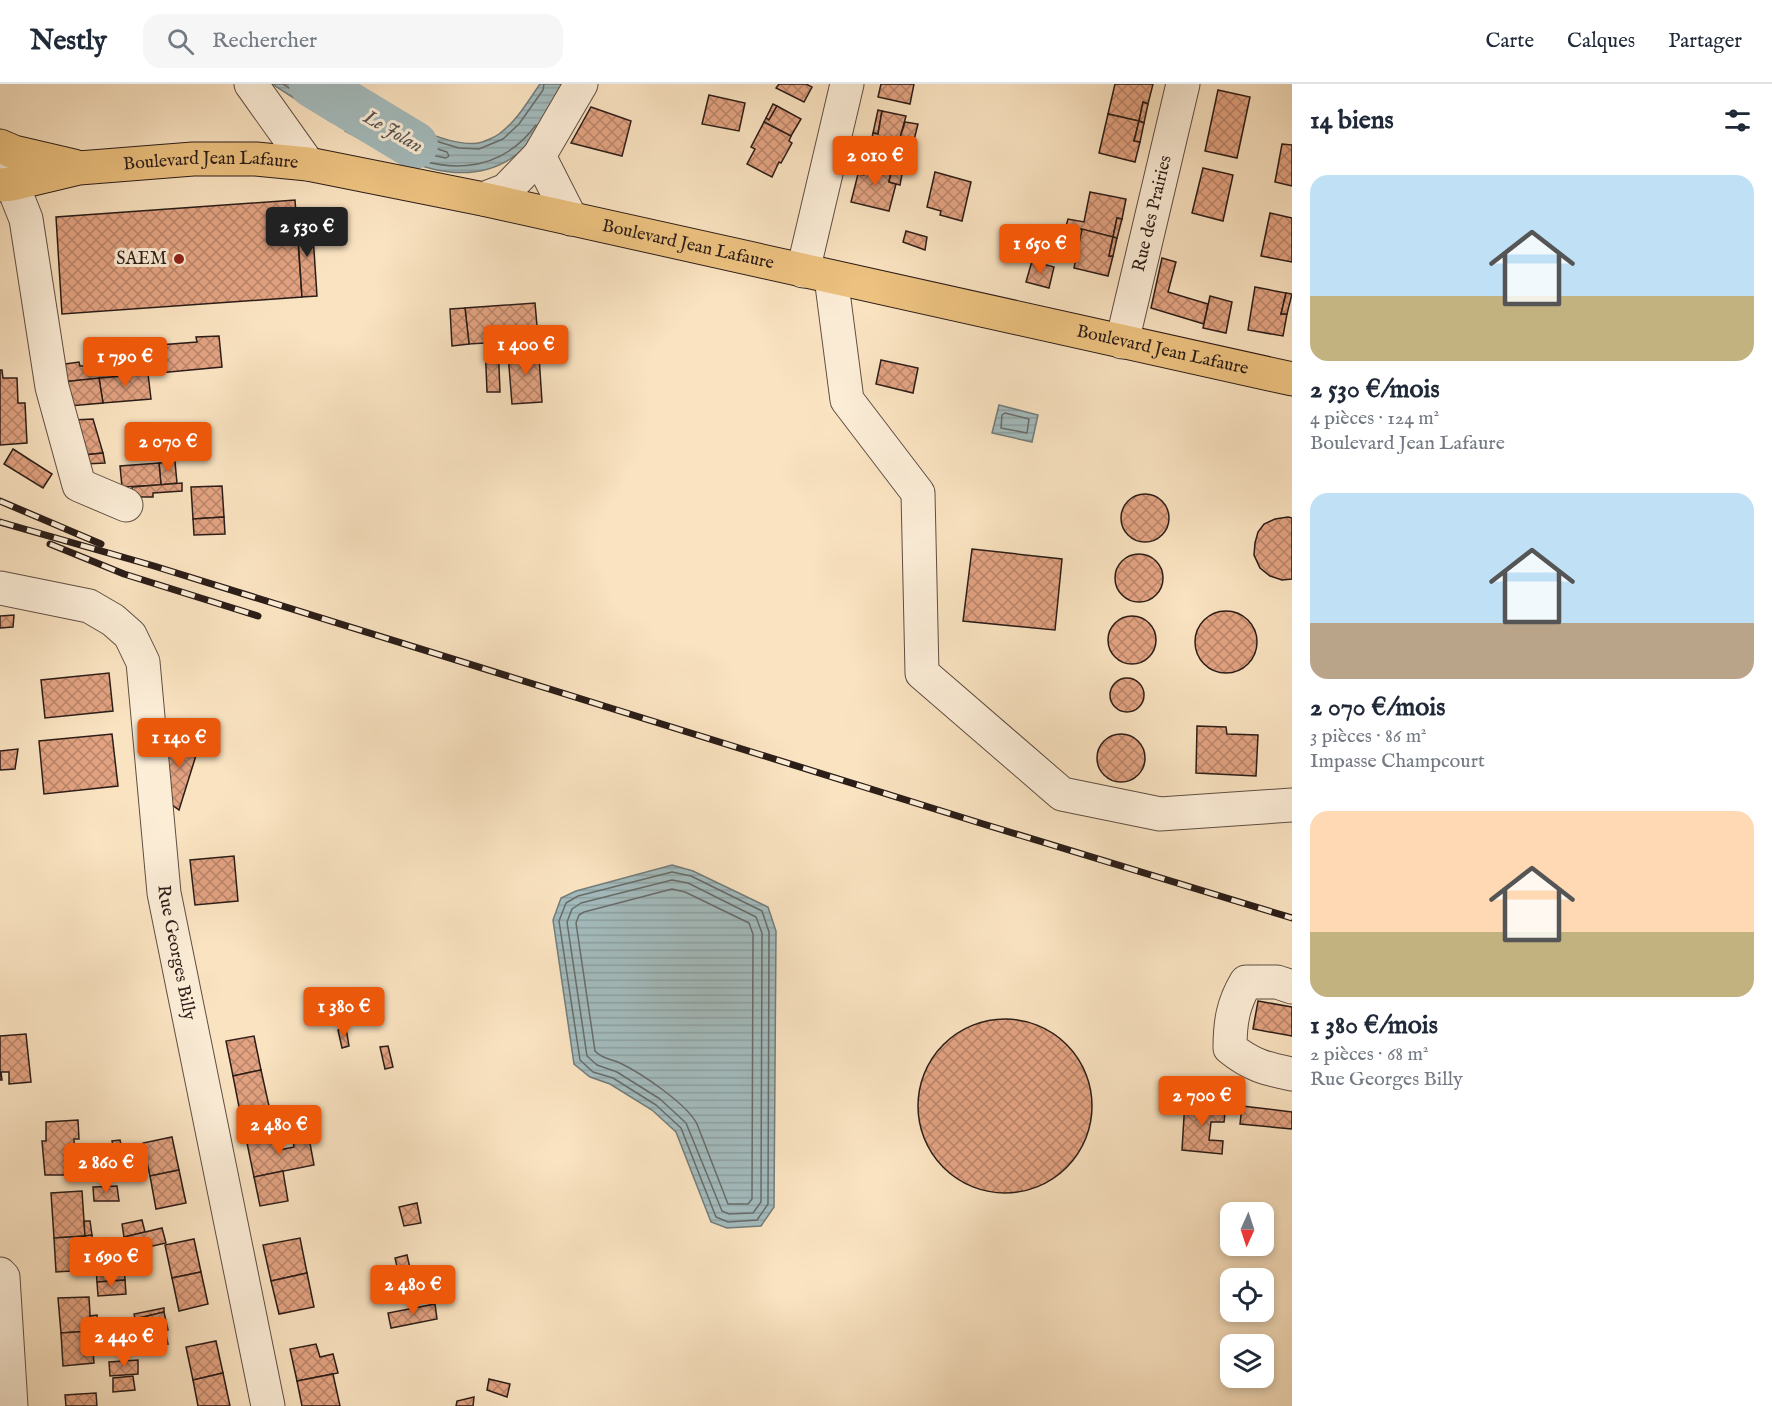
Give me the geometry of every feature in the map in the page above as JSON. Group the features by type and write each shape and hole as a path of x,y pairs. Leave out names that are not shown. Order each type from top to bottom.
{"main road":[{"name":"Boulevard Jean Lafaure","path":"7,167 79,168 193,159 256,159 308,164 483,199 1292,380"}],"street":[{"path":"251,84 308,164"},
{"path":"483,199 506,190 539,156 581,84"},
{"path":"847,84 817,274 847,400 918,493 922,673 1062,794 1160,814 1292,805"},
{"name":"Rue des Prairies","path":"1122,342 1183,84"},
{"path":"539,156 571,219"},
{"path":"7,167 26,219 52,387 79,485 126,506"},
{"name":"Rue Georges Billy","path":"0,588 89,606 113,620 130,635 143,662 164,893 268,1406"},
{"path":"1292,987 1276,982 1246,982 1236,999 1230,1032 1230,1048 1246,1061 1267,1070 1292,1074"},
{"path":"0,1274 3,1277 11,1406"}],"water":[{"path":"272,84 334,84 348,92 331,122"},
{"path":"540,84 573,84 543,127 522,150 501,164 479,171 456,172 433,169 387,153 345,131 363,102 435,136 466,143 480,142 505,129"},
{"path":"999,405 1038,415 1032,442 992,433"},
{"path":"672,865 693,871 768,907 776,931 774,1207 761,1226 727,1228 711,1222 676,1132 652,1110 610,1084 590,1077 574,1064 553,920 561,898 576,891"}],"building":[{"path":"779,84 806,84 812,87 804,102 776,88"},
{"path":"881,84 914,84 910,104 878,97"},
{"path":"1115,84 1153,84 1148,104 1143,102 1139,121 1108,114"},
{"path":"1218,90 1250,97 1237,158 1205,151"},
{"path":"709,95 745,103 739,131 702,124"},
{"path":"1143,102 1148,104 1144,123 1139,121"},
{"path":"773,104 777,106 769,120 766,118"},
{"path":"777,106 801,119 791,136 764,122 766,118 769,120"},
{"path":"591,107 631,121 622,156 571,143"},
{"path":"878,110 882,111 878,134 873,133"},
{"path":"882,111 906,116 892,167 862,160 865,147 870,147 873,133 878,134"},
{"path":"1108,114 1139,121 1134,141 1140,142 1135,162 1099,153"},
{"path":"1139,121 1144,123 1140,142 1134,141"},
{"path":"764,122 791,136 789,141 792,143 772,177 747,164 755,149 751,147"},
{"path":"905,122 918,124 913,144 899,141"},
{"path":"1282,144 1292,145 1292,186 1275,182"},
{"path":"862,160 868,161 864,175 858,174"},
{"path":"868,161 892,167 889,182 896,184 889,211 851,202 858,174 864,175"},
{"path":"892,167 903,169 900,185 889,182"},
{"path":"1203,168 1233,175 1223,221 1192,213"},
{"path":"935,172 971,182 962,221 940,215 941,211 927,207"},
{"path":"1090,192 1126,199 1122,219 1117,218 1113,237 1066,226 1068,219 1084,222"},
{"name":"SAEM","path":"295,200 302,297 62,314 56,217"},
{"path":"1270,213 1292,218 1292,262 1261,256"},
{"path":"1117,218 1122,219 1117,238 1113,237"},
{"path":"312,220 317,296 302,297 297,221"},
{"path":"1082,229 1113,237 1109,256 1113,256 1108,276 1074,268"},
{"path":"906,231 927,237 925,250 903,242"},
{"path":"1113,237 1117,238 1113,256 1109,256"},
{"path":"1162,258 1176,262 1168,292 1208,304 1204,324 1151,308"},
{"path":"1032,261 1054,267 1049,288 1026,282"},
{"path":"1255,287 1286,293 1281,314 1287,314 1283,336 1248,330"},
{"path":"1286,293 1292,294 1287,314 1281,314"},
{"path":"1210,296 1232,302 1226,333 1203,328"},
{"path":"535,303 538,337 498,341 500,392 487,392 485,343 469,344 465,308"},
{"path":"465,308 469,344 452,346 450,309"},
{"path":"219,336 222,367 148,374 146,346 197,342 196,337"},
{"path":"528,341 538,341 542,402 512,404 508,354 528,353"},
{"path":"146,346 148,374 62,382 58,365 79,362 80,366 87,366 86,351"},
{"path":"881,360 918,368 913,393 876,384"},
{"path":"0,370 2,370 3,378 17,378 18,403 25,403 27,443 0,445"},
{"path":"148,374 151,399 103,403 99,378"},
{"path":"99,378 103,403 69,406 62,382"},
{"path":"93,419 103,453 83,455 73,420"},
{"path":"13,449 52,474 43,488 4,464"},
{"path":"103,453 105,463 85,464 83,455"},
{"path":"175,462 177,483 161,485 159,463"},
{"path":"159,463 161,485 122,487 120,466"},
{"path":"182,483 182,491 153,493 153,497 133,497 132,487"},
{"path":"222,486 224,517 193,519 191,487"},
{"path":"1140,494 1150,494 1162,501 1169,513 1169,523 1162,535 1150,542 1140,542 1125,531 1121,523 1121,513 1132,498"},
{"path":"224,517 225,534 194,535 193,519"},
{"path":"1288,517 1292,518 1292,579 1282,580 1270,576 1260,568 1254,555 1255,543 1258,532 1264,524"},
{"path":"972,549 1062,559 1055,630 963,621"},
{"path":"1139,554 1156,561 1163,578 1156,595 1139,602 1122,595 1115,578 1122,561"},
{"path":"1220,611 1232,611 1248,620 1255,630 1257,642 1255,654 1248,664 1232,673 1220,673 1209,668 1200,659 1195,648 1195,636 1200,625 1209,616"},
{"path":"14,615 13,627 0,628 0,616"},
{"path":"1132,616 1149,623 1156,640 1149,657 1132,664 1115,657 1108,640 1115,623"},
{"path":"109,673 113,711 45,718 41,680"},
{"path":"1127,678 1139,683 1144,695 1139,707 1127,712 1115,707 1110,695 1115,683"},
{"path":"1197,726 1226,727 1227,734 1258,735 1256,776 1196,773"},
{"path":"112,734 118,786 44,794 39,741"},
{"path":"1121,734 1138,741 1145,758 1138,775 1121,782 1104,775 1097,758 1104,741"},
{"path":"165,739 198,749 179,810 171,804"},
{"path":"18,749 15,769 0,770 0,751"},
{"path":"234,856 238,901 195,905 190,860"},
{"path":"1258,1001 1292,1007 1292,1036 1253,1029"},
{"path":"1005,1019 1038,1026 1053,1034 1066,1045 1077,1058 1085,1073 1092,1106 1085,1139 1077,1154 1066,1167 1053,1178 1038,1186 1005,1193 972,1186 957,1178 944,1167 933,1154 925,1139 918,1106 925,1073 933,1058 944,1045 957,1034 972,1026"},
{"path":"346,1028 349,1046 342,1048 338,1030"},
{"path":"26,1034 31,1082 9,1084 9,1072 1,1072 2,1080 0,1080 0,1036"},
{"path":"254,1036 261,1070 233,1076 226,1041"},
{"path":"388,1046 393,1067 385,1069 380,1047"},
{"path":"261,1070 269,1106 240,1112 233,1076"},
{"path":"1185,1100 1226,1105 1224,1122 1211,1122 1209,1140 1223,1141 1222,1154 1182,1150"},
{"path":"1242,1106 1292,1112 1292,1129 1240,1124"},
{"path":"78,1120 79,1139 74,1139 75,1175 45,1175 42,1141 46,1141 46,1122"},
{"path":"172,1137 179,1170 150,1176 143,1143"},
{"path":"276,1137 279,1150 294,1147 293,1141 309,1138 314,1165 254,1177 247,1143"},
{"path":"120,1140 123,1153 115,1155 112,1141"},
{"path":"179,1170 186,1203 156,1209 150,1176"},
{"path":"283,1171 288,1201 260,1206 254,1177"},
{"path":"117,1186 119,1201 94,1201 93,1187"},
{"path":"82,1191 85,1236 54,1238 51,1193"},
{"path":"417,1203 421,1223 404,1226 399,1207"},
{"path":"142,1220 145,1232 124,1237 122,1224"},
{"path":"84,1221 90,1221 92,1235 85,1236"},
{"path":"162,1228 166,1243 126,1252 124,1237"},
{"path":"92,1235 93,1251 86,1252 85,1236"},
{"path":"85,1236 87,1270 56,1272 54,1238"},
{"path":"300,1238 307,1273 271,1281 263,1245"},
{"path":"194,1239 201,1272 172,1278 165,1245"},
{"path":"407,1255 412,1277 400,1279 395,1258"},
{"path":"124,1266 125,1280 97,1282 96,1268"},
{"path":"201,1272 208,1304 179,1311 172,1278"},
{"path":"307,1273 314,1307 279,1314 271,1281"},
{"path":"125,1280 126,1294 98,1296 97,1282"},
{"path":"89,1297 91,1331 61,1333 58,1298"},
{"path":"435,1304 437,1319 391,1328 388,1313"},
{"path":"164,1308 164,1312 135,1319 134,1314"},
{"path":"164,1312 168,1330 138,1336 135,1319"},
{"path":"97,1315 98,1331 91,1331 90,1316"},
{"path":"91,1331 94,1363 63,1366 61,1333"},
{"path":"91,1331 102,1331 103,1345 92,1346"},
{"path":"166,1335 168,1344 159,1345 157,1337"},
{"path":"216,1341 223,1373 193,1380 186,1347"},
{"path":"316,1344 320,1357 333,1354 338,1373 297,1381 290,1349"},
{"path":"138,1360 138,1374 110,1376 109,1362"},
{"path":"223,1373 230,1406 198,1406 193,1380"},
{"path":"333,1374 340,1406 302,1406 297,1381"},
{"path":"133,1376 135,1390 113,1392 113,1378"},
{"path":"489,1379 510,1384 507,1397 487,1390"},
{"path":"96,1393 97,1406 66,1406 65,1395"},
{"path":"474,1397 473,1406 456,1406 457,1401"}],"waterway":[{"name":"Le Jolan","path":"313,84 414,145"}],"railway":[{"path":"0,501 101,544"},
{"path":"0,522 154,566 1292,918"},
{"path":"50,544 124,574 258,616"}],"place":[{"name":"SAEM","path":"179,259"}]}
